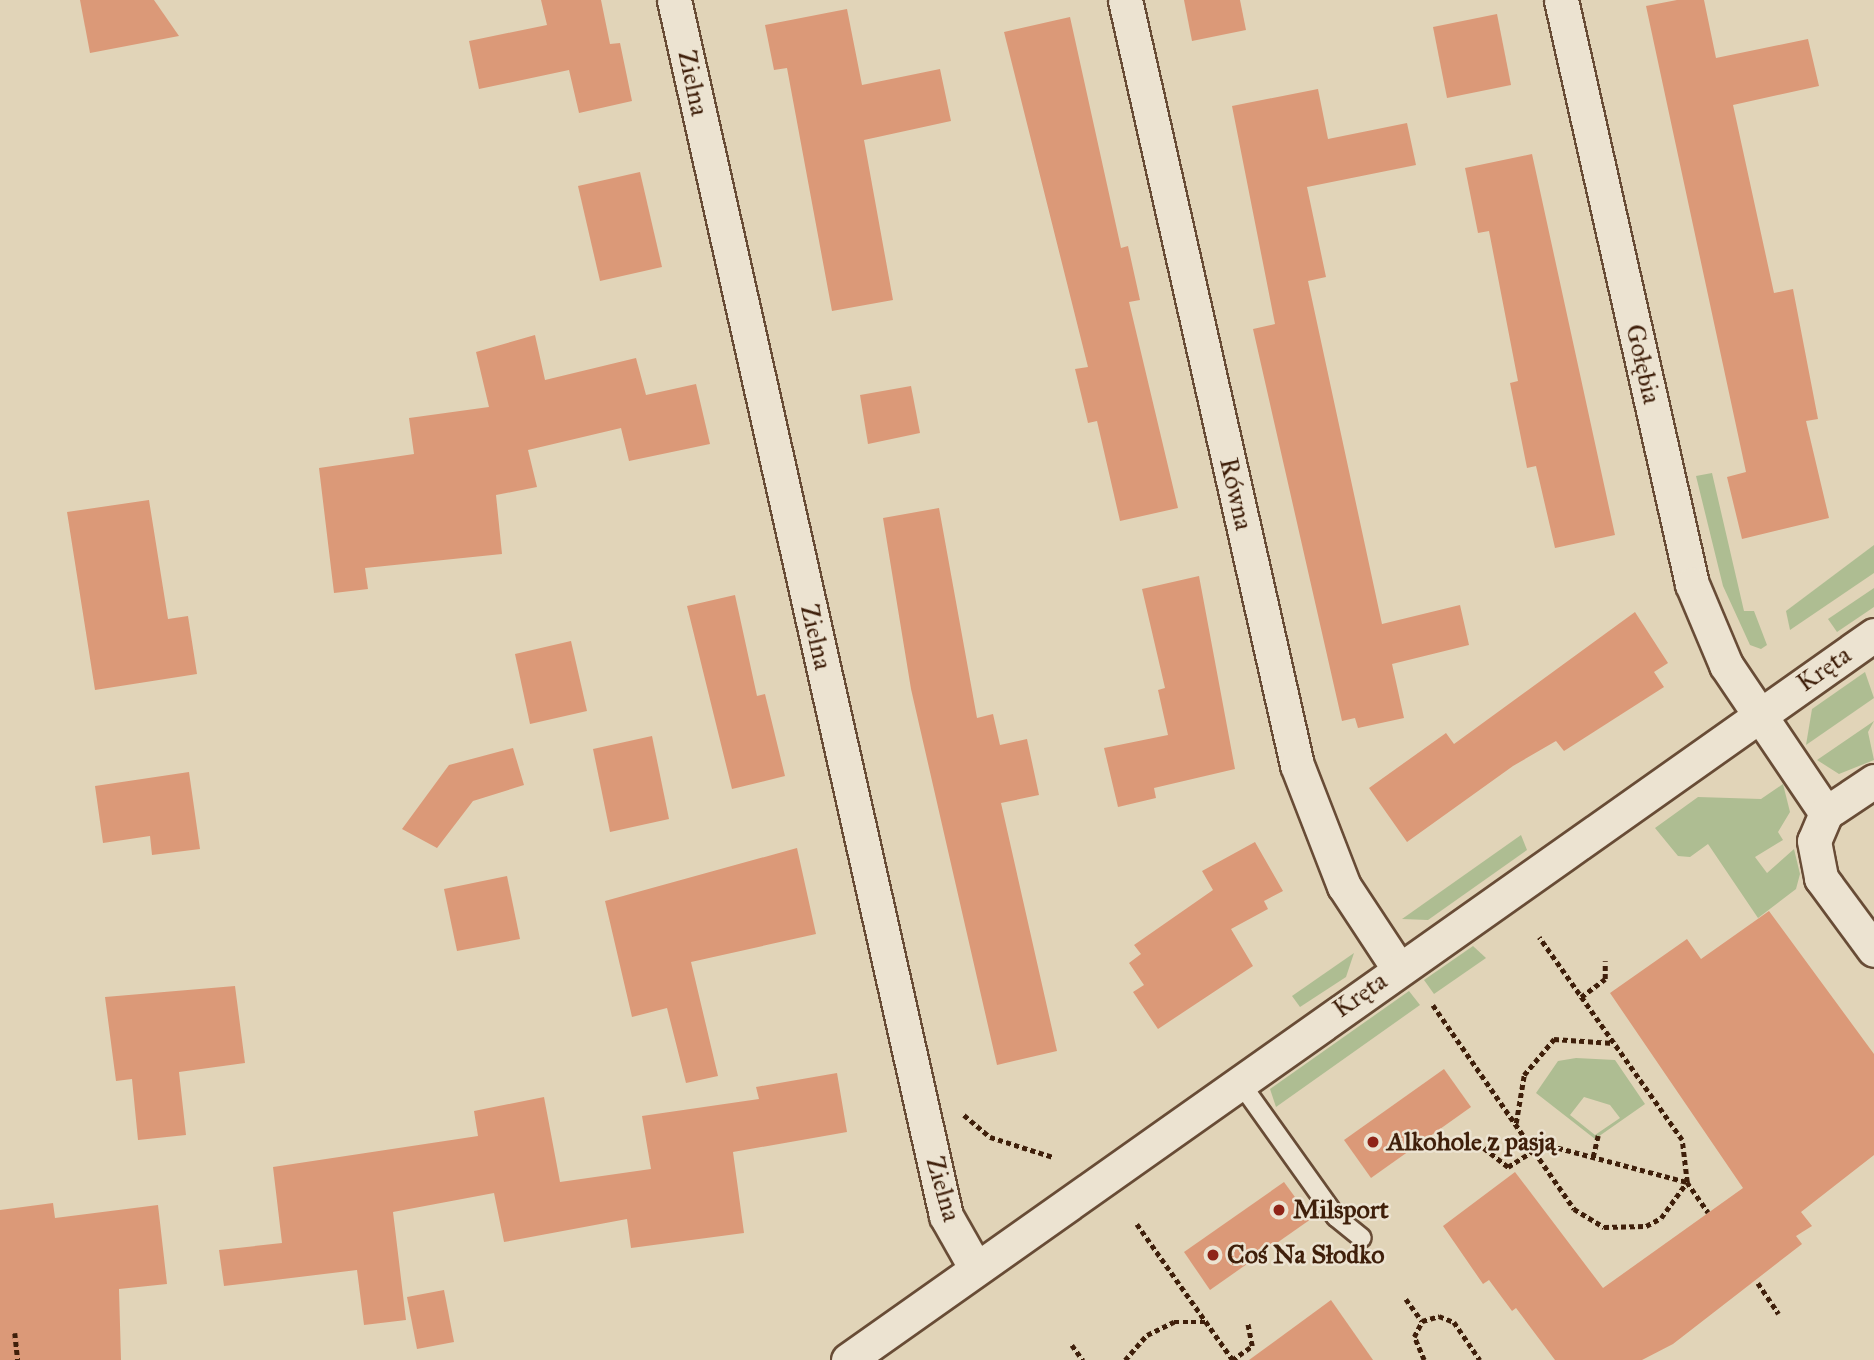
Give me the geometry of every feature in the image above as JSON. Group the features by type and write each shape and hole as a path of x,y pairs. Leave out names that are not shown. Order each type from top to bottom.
{"street":[{"name":"Zielna","path":"674,0 946,1216 975,1267"},
{"name":"Równa","path":"1125,0 1297,765 1345,886 1398,968"},
{"name":"Gołębia","path":"1561,0 1692,584 1726,665 1826,813"},
{"name":"Kręta","path":"848,1360 1398,968 1874,635"},
{"path":"1874,781 1826,813 1814,841 1821,878 1874,950"}],"lane":[{"path":"1240,1081 1336,1217 1362,1238"}],"path":[{"path":"1539,937 1682,1140 1687,1182 1708,1212"},
{"path":"1581,997 1605,979 1605,961"},
{"path":"1433,1005 1574,1209 1604,1227 1646,1226 1674,1206 1687,1182"},
{"path":"1516,1126 1524,1075 1554,1039 1614,1043"},
{"path":"953,1106 990,1136 1053,1157"},
{"path":"1593,1157 1598,1136"},
{"path":"1525,1139 1687,1182"},
{"path":"1484,1148 1508,1167 1533,1151"},
{"path":"1137,1224 1233,1360 1252,1346 1247,1321"},
{"path":"1758,1283 1779,1314"},
{"path":"1406,1298 1422,1321"},
{"path":"1422,1321 1439,1316 1454,1322 1480,1360"},
{"path":"1422,1321 1415,1346 1424,1360"},
{"path":"1125,1360 1156,1331 1174,1322 1206,1322"},
{"path":"15,1333 18,1360"},
{"path":"1072,1345 1083,1360"}],"green space":[{"path":"1712,473 1744,611 1754,611 1767,645 1761,649 1750,645 1723,586 1696,476"},
{"path":"1874,545 1874,573 1790,630 1786,611"},
{"path":"1874,588 1874,607 1837,632 1828,619"},
{"path":"1865,672 1874,698 1806,745 1812,709"},
{"path":"1874,721 1868,732 1874,760 1839,774 1817,760"},
{"path":"1783,784 1790,812 1778,832 1783,840 1755,857 1767,873 1794,849 1800,874 1796,889 1758,918 1708,844 1690,857 1678,856 1655,828 1698,797 1761,799"},
{"path":"1521,835 1527,850 1428,920 1402,919"},
{"path":"1473,946 1486,958 1434,994 1424,980"},
{"path":"1354,953 1346,977 1300,1007 1292,996"},
{"path":"1409,991 1420,1005 1276,1107 1270,1089"},
{"path":"1576,1058 1615,1060 1645,1104 1595,1139 1536,1093 1558,1061","holes":["1584,1097 1610,1105 1620,1118 1595,1135 1570,1115"]}],"building":[{"path":"80,0 154,0 179,36 90,53"},
{"path":"541,0 601,0 610,44 620,43 632,101 579,113 569,70 479,89 469,41 547,25"},
{"path":"1184,0 1240,0 1246,30 1192,41"},
{"path":"1677,0 1704,0 1716,58 1808,39 1819,86 1733,105 1774,293 1793,289 1818,419 1806,421 1829,518 1742,539 1727,477 1746,472 1646,6"},
{"path":"847,9 862,85 940,69 951,121 864,140 893,300 832,311 787,68 774,70 765,25"},
{"path":"1497,14 1511,85 1447,98 1433,27"},
{"path":"1070,17 1121,248 1128,246 1140,300 1129,302 1178,508 1120,521 1097,421 1088,423 1075,369 1088,367 1004,32"},
{"path":"1318,89 1328,139 1407,123 1416,165 1307,187 1326,277 1308,281 1382,624 1460,605 1469,645 1392,664 1404,718 1358,728 1355,718 1342,721 1253,329 1275,324 1232,106"},
{"path":"1532,154 1615,535 1555,548 1536,466 1527,468 1510,383 1518,381 1489,231 1478,233 1465,168"},
{"path":"640,172 662,267 600,281 578,186"},
{"path":"535,335 545,380 636,358 646,395 696,384 710,444 629,461 621,428 528,450 537,487 496,495 502,554 365,568 368,589 334,593 319,468 414,454 409,418 489,407 476,352"},
{"path":"911,386 920,433 868,444 860,395"},
{"path":"149,500 168,619 188,616 197,674 95,690 67,512"},
{"path":"939,508 977,718 993,714 1000,745 1027,739 1039,795 1001,803 1057,1051 997,1065 911,689 883,518"},
{"path":"1199,576 1235,769 1154,788 1156,798 1118,807 1104,748 1168,735 1158,690 1165,688 1142,589"},
{"path":"735,595 757,696 765,694 785,776 732,789 687,606"},
{"path":"1635,612 1668,663 1654,672 1664,687 1564,751 1556,741 1513,766 1407,842 1369,788 1446,733 1454,744"},
{"path":"571,641 587,711 530,724 515,654"},
{"path":"652,736 669,819 610,832 593,749"},
{"path":"513,748 524,785 473,801 437,848 402,829 449,765"},
{"path":"189,772 200,849 152,855 150,836 103,843 95,786"},
{"path":"1255,842 1283,891 1264,901 1268,909 1231,929 1253,966 1158,1029 1133,992 1144,985 1129,963 1141,954 1134,945 1213,890 1202,871"},
{"path":"797,848 816,934 691,962 718,1076 686,1083 667,1008 632,1017 605,901"},
{"path":"507,876 520,939 457,951 444,889"},
{"path":"1769,911 1874,1054 1874,1155 1801,1212 1812,1226 1796,1236 1802,1244 1673,1344 1642,1360 1555,1360 1516,1308 1512,1311 1489,1280 1483,1284 1443,1226 1515,1172 1603,1288 1743,1188 1610,993 1687,939 1701,959"},
{"path":"235,986 245,1063 179,1072 186,1135 138,1140 132,1079 116,1081 105,997"},
{"path":"1444,1069 1471,1107 1371,1178 1344,1140"},
{"path":"837,1073 847,1132 733,1152 744,1233 631,1248 627,1219 504,1242 494,1193 393,1212 406,1320 364,1325 357,1270 224,1286 219,1250 282,1243 273,1167 478,1136 474,1111 544,1097 560,1182 651,1169 642,1116 759,1099 756,1087"},
{"path":"1284,1182 1311,1219 1210,1290 1184,1252"},
{"path":"53,1203 55,1218 158,1205 167,1284 119,1289 121,1360 0,1360 0,1210"},
{"path":"444,1290 454,1342 417,1349 407,1297"},
{"path":"1331,1300 1373,1360 1249,1360"}],"place":[{"name":"Alkohole z pasją","path":"1373,1142"},
{"name":"Milsport","path":"1279,1210"},
{"name":"Coś Na Słodko","path":"1213,1255"}]}
